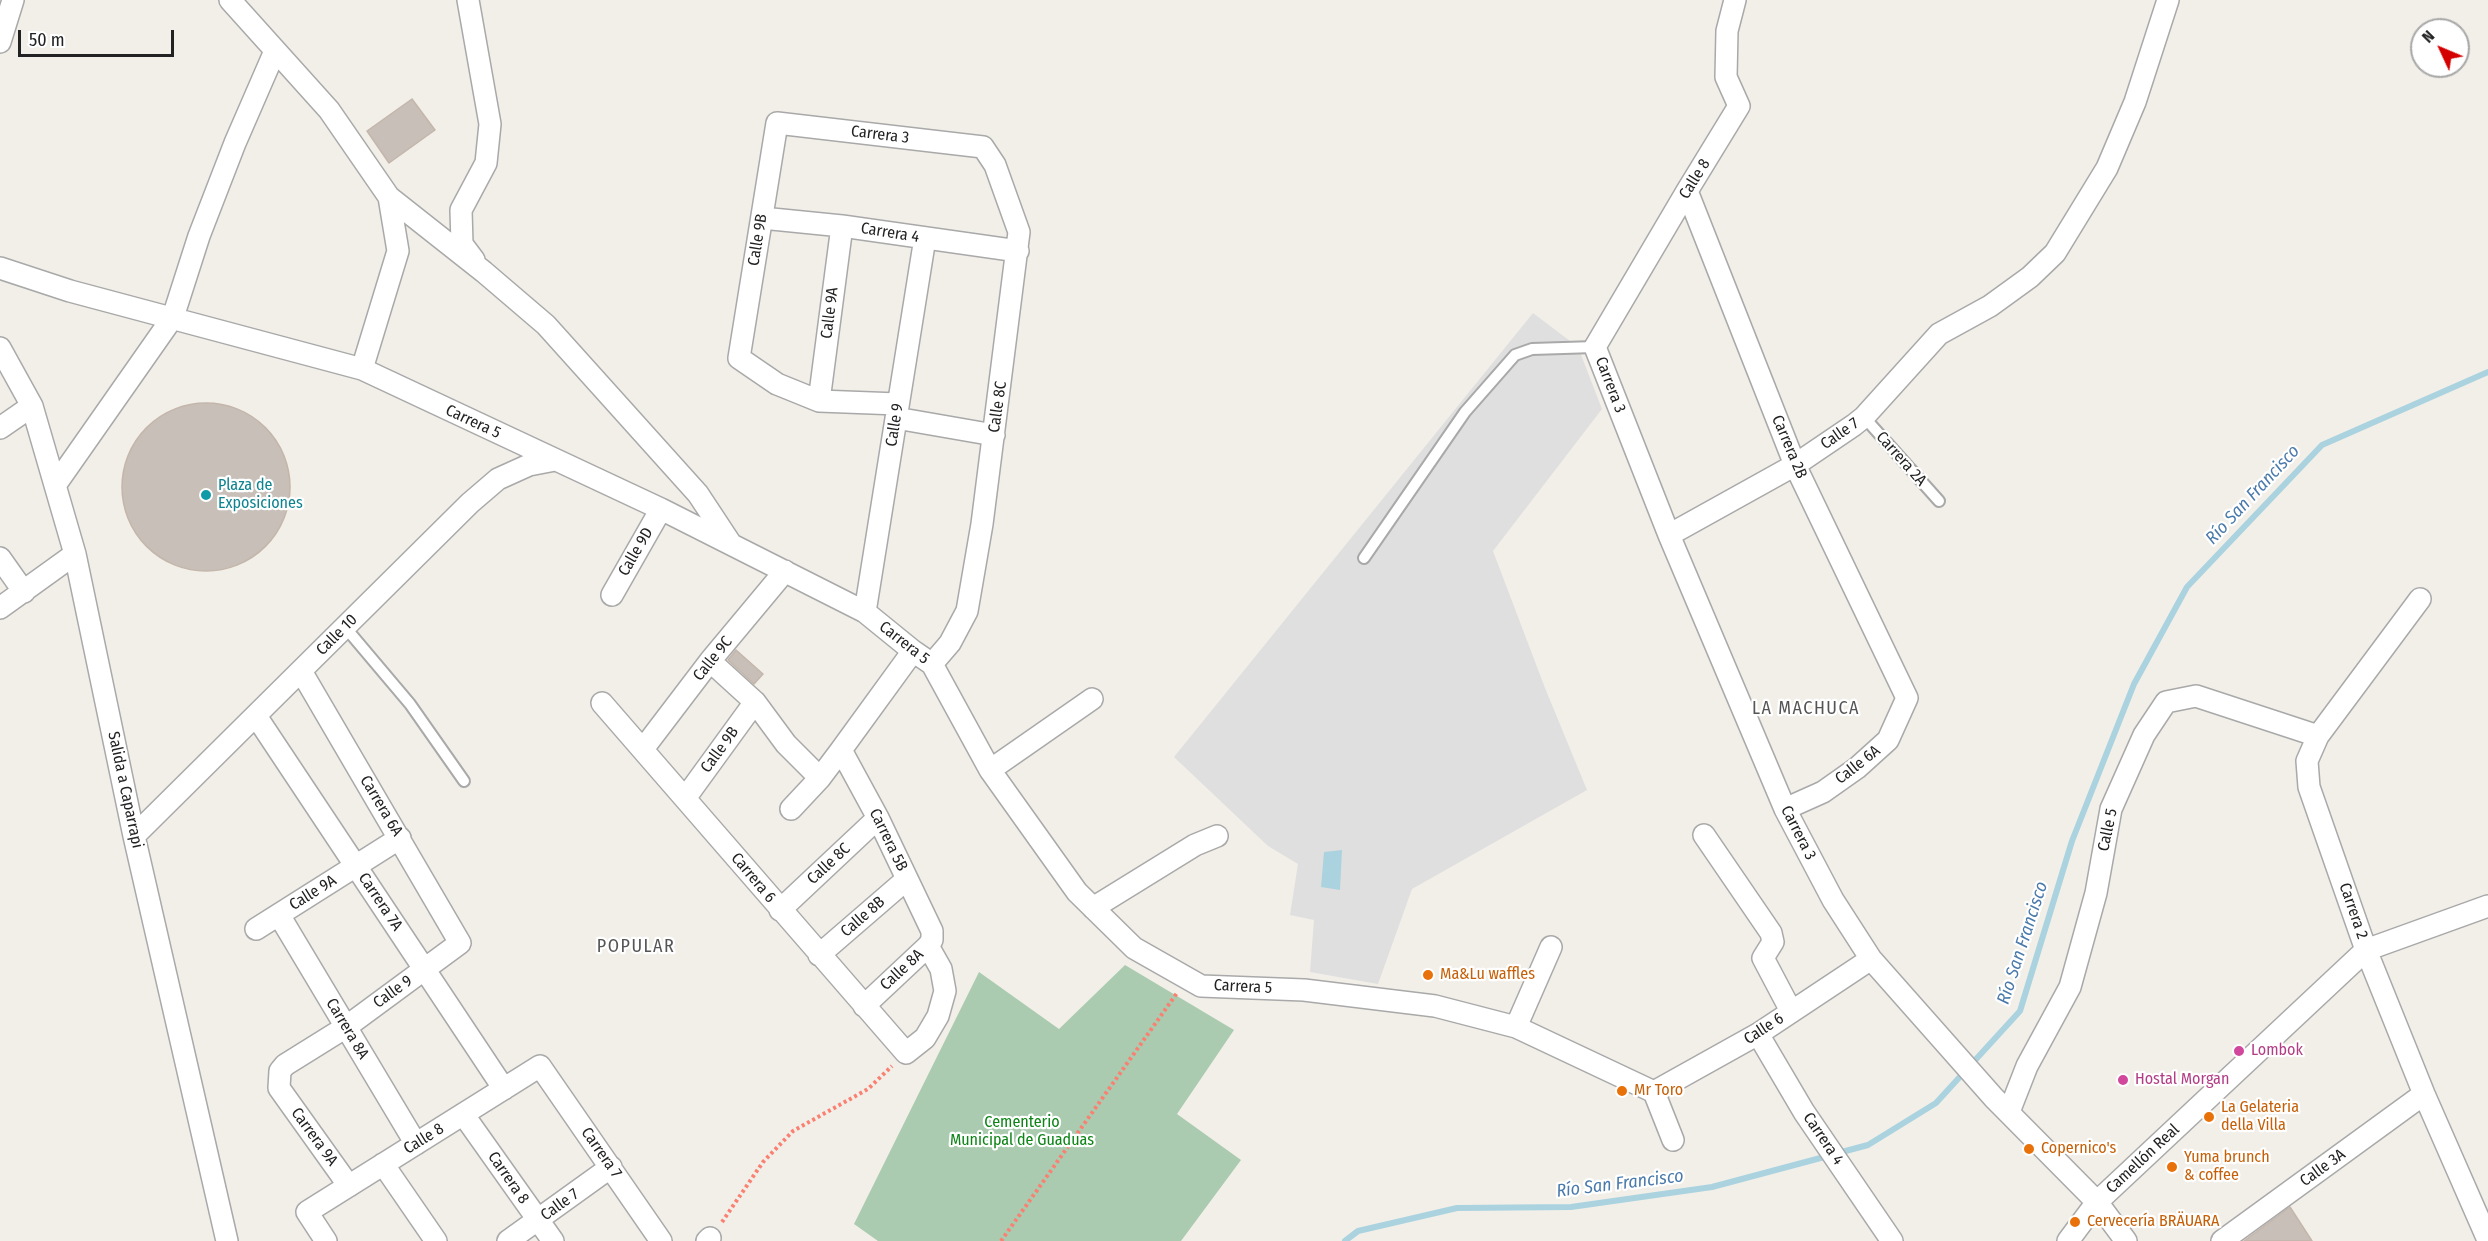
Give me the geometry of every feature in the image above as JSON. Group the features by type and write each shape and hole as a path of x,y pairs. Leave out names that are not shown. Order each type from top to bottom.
{"street":[{"path":"0,42 13,0"},
{"path":"230,0 329,110 389,197 484,272 546,325 698,494 732,544"},
{"path":"468,0 490,124 486,163 461,210 462,244 484,272"},
{"name":"Calle 8","path":"1595,347 1739,106 1726,77 1727,31 1735,0"},
{"name":"Calle 7","path":"1669,535 1795,465 1864,417 1939,334 1990,306 2030,277 2055,253 2107,168 2135,102 2168,0"},
{"path":"56,484 173,317 207,215 275,51"},
{"name":"Carrera 3","path":"777,123 983,147"},
{"name":"Calle 9B","path":"777,123 739,358 777,384 819,400"},
{"name":"Calle 8C","path":"932,664 950,643 967,611 994,435 1018,251 1019,232 995,165 983,147"},
{"name":"Carrera 2B","path":"1687,191 1795,465 1907,698"},
{"path":"362,369 398,251 389,197"},
{"name":"Carrera 4","path":"762,218 842,226 1018,251"},
{"name":"Calle 9A","path":"819,400 842,226"},
{"name":"Calle 9","path":"865,612 925,238"},
{"name":"Carrera 5","path":"0,268 70,291 362,369 661,509 865,612 932,664 990,770 1077,892 1134,948 1201,986 1304,990 1434,1005 1516,1027 1654,1092"},
{"name":"Carrera 3","path":"1595,347 1669,535 1785,809 1833,900 1871,959 2002,1105 2097,1202 2126,1241"},
{"name":"Salida a Caparrapi","path":"0,348 32,406 75,555 134,836 227,1241"},
{"path":"819,400 897,411 994,435"},
{"path":"0,428 32,406"},
{"name":"Calle 10","path":"134,836 470,503 498,479 529,465 555,460"},
{"name":"Calle 9D","path":"612,595 661,509"},
{"path":"0,608 75,555"},
{"path":"0,558 24,592"},
{"name":"Calle 9C","path":"643,750 710,661 785,571"},
{"name":"Carrera 2","path":"2420,599 2318,736 2307,762 2309,788 2366,950 2424,1094 2488,1240"},
{"path":"791,809 820,778 913,651"},
{"path":"710,661 755,702 786,744 820,778"},
{"name":"Carrera 6A","path":"301,671 460,943"},
{"name":"Calle 5","path":"2002,1105 2027,1066 2070,987 2096,892 2111,808 2144,735 2166,702 2196,696 2318,736"},
{"name":"Calle 6A","path":"1785,809 1823,792 1857,768 1888,740 1907,698"},
{"path":"990,770 1092,699"},
{"name":"Calle 9B","path":"686,797 755,702"},
{"name":"Carrera 6","path":"602,703 906,1053"},
{"name":"Carrera 7A","path":"256,716 504,1089"},
{"name":"Carrera 5B","path":"841,750 878,818 907,879 930,938"},
{"name":"Calle 8C","path":"780,910 878,818"},
{"path":"1704,835 1771,933 1773,942 1763,958 1791,1011"},
{"path":"1093,908 1195,845 1217,836"},
{"name":"Calle 9A","path":"256,929 400,838"},
{"name":"Calle 8B","path":"819,955 907,879"},
{"name":"Camellón Real","path":"2068,1241 2097,1202 2366,950 2488,906"},
{"name":"Carrera 8A","path":"279,915 416,1144"},
{"path":"906,1053 925,1038 938,1016 945,991 941,969 930,938"},
{"name":"Calle 8A","path":"864,1006 930,938"},
{"name":"Calle 9","path":"279,1088 280,1071 285,1065 346,1027 460,943"},
{"path":"1516,1027 1551,947"},
{"name":"Calle 6","path":"1654,1092 1758,1034 1871,959"},
{"name":"Carrera 4","path":"1758,1034 1804,1112 1892,1241"},
{"name":"Calle 8","path":"326,1241 307,1212 540,1066"},
{"name":"Carrera 7","path":"540,1066 661,1241"},
{"name":"Carrera 9A","path":"279,1088 349,1186"},
{"path":"1654,1092 1673,1140"},
{"name":"Calle 3A","path":"2222,1241 2424,1094"},
{"name":"Carrera 8","path":"463,1114 553,1241"},
{"path":"383,1164 436,1241"},
{"name":"Calle 7","path":"508,1241 539,1221 611,1167"}],"lane":[{"path":"1364,558 1465,412 1515,355 1532,349 1595,347"},
{"name":"Carrera 2A","path":"1864,417 1939,501"},
{"path":"345,627 410,704 464,781"}],"path":[{"path":"1001,1241 1188,978"},
{"path":"709,1240 741,1197 763,1162 793,1131 868,1089 906,1053"}],"shaded area":[{"path":"1533,313 1578,347 1602,409 1493,551 1587,790 1412,889 1378,984 1310,972 1314,920 1290,915 1298,864 1268,846 1174,757"}],"green space":[{"name":"Cementerio Municipal de Guaduas","path":"1125,965 1234,1030 1177,1114 1241,1160 1181,1241 878,1241 854,1224 979,972 1059,1029"}],"water":[{"path":"1342,850 1340,890 1321,887 1324,852"}],"building":[{"path":"412,99 435,130 389,163 367,131"},
{"name":"Plaza de Exposiciones","path":"206,403 238,410 265,428 283,455 290,487 283,519 265,546 238,564 206,571 174,564 147,546 129,519 122,487 129,455 147,428 174,410"},
{"path":"736,650 763,674 754,684 728,660"},
{"path":"2290,1207 2312,1241 2244,1241"}],"waterway":[{"name":"Río San Francisco","path":"1838,1153 1868,1145 1936,1103 2020,1011 2072,841 2134,684 2187,587 2322,445 2488,372"},
{"name":"Río San Francisco","path":"1345,1241 1358,1231 1457,1208 1571,1207 1712,1187 1828,1156"}],"place":[{"name":"Plaza de Exposiciones","path":"206,495"},
{"name":"Ma&Lu waffles","path":"1428,975"},
{"name":"Lombok","path":"2239,1051"},
{"name":"Hostal Morgan","path":"2123,1080"},
{"name":"Mr Toro","path":"1622,1091"},
{"name":"La Gelateria della Villa","path":"2209,1117"},
{"name":"Copernico's","path":"2029,1149"},
{"name":"Yuma brunch & coffee","path":"2172,1167"},
{"name":"Cervecería BRÄUARA","path":"2075,1222"}],"district":[{"name":"LA MACHUCA","path":"1806,709"},
{"name":"POPULAR","path":"636,947"}]}
